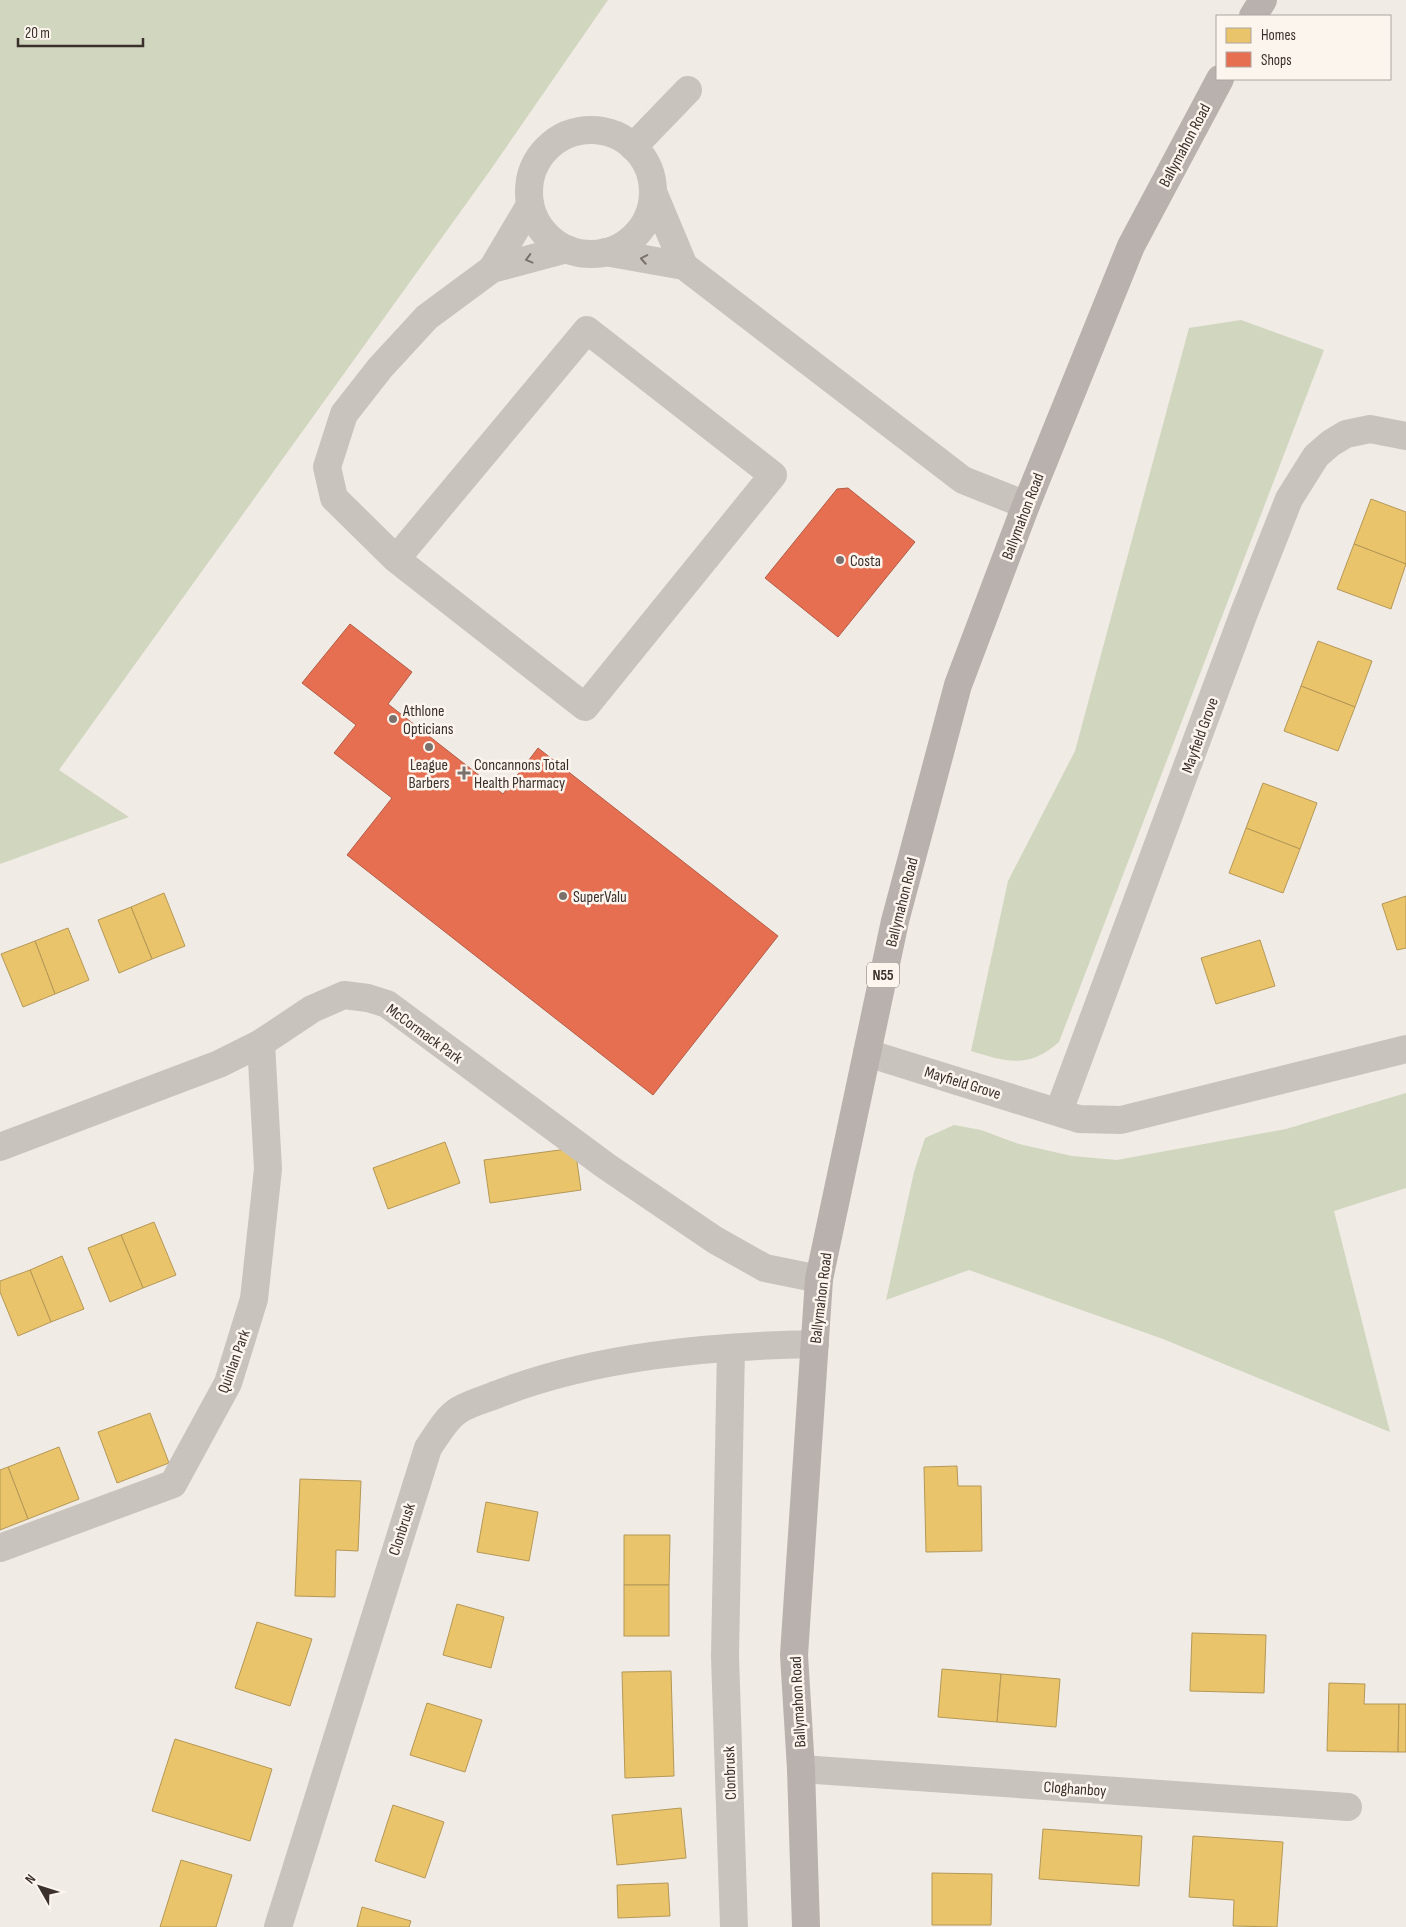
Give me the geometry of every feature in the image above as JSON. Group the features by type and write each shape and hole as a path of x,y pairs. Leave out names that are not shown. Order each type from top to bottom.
{"main road":[{"path":"1254,15 1263,0"},
{"name":"Ballymahon Road","path":"806,1927 801,1768 794,1655 819,1279 895,921 958,685 1026,505 1130,246 1219,80"}],"street":[{"path":"633,147 688,90"},
{"path":"684,266 653,192 650,171 640,153 624,139 605,131 583,130 563,136 546,149 534,166 529,185 530,205 537,223 550,238 566,249 586,254 605,252 684,266 963,480 1026,505"},
{"path":"605,252 624,244 639,231 649,213 653,192"},
{"path":"492,269 530,205"},
{"path":"396,559 587,330 773,475 585,707 396,559 334,498 327,467 344,414 380,368 427,317 492,269 566,249"},
{"name":"Mayfield Grove","path":"1059,1111 1244,613 1289,499 1316,456 1331,443 1346,434 1370,430 1406,436"},
{"name":"McCormack Park","path":"0,1147 219,1064 261,1043 312,1009 344,996 368,998 387,1004 606,1166 715,1240 765,1268 819,1279"},
{"name":"Quinlan Park","path":"0,1548 173,1484 228,1383 254,1299 268,1170 261,1043"},
{"name":"Mayfield Grove","path":"867,1053 1059,1111 1079,1119 1121,1120 1406,1049"},
{"name":"Clonbrusk","path":"278,1927 428,1448 445,1423 459,1410 521,1385 562,1372 637,1358 761,1345 815,1344"},
{"name":"Clonbrusk","path":"732,1348 724,1656 734,1927"},
{"name":"Cloghanboy","path":"801,1768 1348,1807"}],"green space":[{"path":"0,0 608,0 489,172 59,770 129,817 0,864"},
{"path":"1241,320 1324,350 1059,1042 1048,1051 1027,1060 1007,1060 971,1051 1008,881 1075,751 1189,328"},
{"path":"1406,1093 1406,1188 1334,1211 1390,1432 1163,1339 969,1270 886,1300 914,1172 925,1138 954,1125 981,1130 1019,1144 1072,1156 1117,1160 1286,1129"}],"building: Homes":[{"path":"1371,499 1406,512 1406,564 1354,544"},
{"path":"1354,544 1406,564 1391,609 1337,589"},
{"path":"1318,641 1372,661 1355,707 1301,686"},
{"path":"1301,686 1355,707 1338,751 1284,731"},
{"path":"1263,783 1317,803 1300,849 1246,828"},
{"path":"1246,828 1300,849 1283,893 1229,873"},
{"path":"164,893 185,946 152,959 131,907"},
{"path":"1406,896 1406,948 1397,950 1382,904"},
{"path":"131,907 152,959 119,973 98,920"},
{"path":"68,928 89,980 55,994 35,941"},
{"path":"1260,940 1275,986 1216,1004 1201,958"},
{"path":"35,941 55,994 23,1007 1,954"},
{"path":"445,1142 460,1183 388,1209 373,1168"},
{"path":"575,1148 581,1190 490,1203 484,1160"},
{"path":"154,1222 176,1275 143,1288 121,1235"},
{"path":"121,1235 143,1288 110,1302 88,1248"},
{"path":"62,1256 84,1309 51,1322 30,1270"},
{"path":"30,1270 51,1322 18,1336 0,1292 0,1281"},
{"path":"150,1413 169,1463 117,1483 98,1432"},
{"path":"59,1447 79,1499 28,1519 8,1467"},
{"path":"957,1466 958,1486 981,1486 982,1551 926,1552 924,1467"},
{"path":"8,1467 28,1519 0,1530 0,1470"},
{"path":"300,1479 361,1481 358,1551 336,1550 335,1597 295,1596"},
{"path":"486,1502 538,1512 529,1561 477,1552"},
{"path":"624,1535 670,1535 669,1585 624,1585"},
{"path":"624,1585 669,1585 669,1636 624,1636"},
{"path":"457,1604 504,1617 491,1668 443,1655"},
{"path":"257,1622 312,1639 290,1706 235,1688"},
{"path":"1192,1633 1266,1635 1264,1693 1190,1691"},
{"path":"942,1669 1001,1674 997,1722 938,1717"},
{"path":"671,1671 674,1776 625,1778 622,1672"},
{"path":"1001,1674 1060,1679 1056,1727 997,1722"},
{"path":"1329,1683 1365,1684 1364,1704 1399,1704 1398,1752 1327,1751"},
{"path":"427,1703 482,1720 465,1772 410,1755"},
{"path":"1399,1704 1406,1704 1406,1752 1398,1752"},
{"path":"175,1739 272,1769 250,1841 152,1811"},
{"path":"393,1805 444,1822 425,1878 375,1861"},
{"path":"681,1808 686,1858 617,1865 612,1815"},
{"path":"1043,1829 1142,1836 1139,1886 1039,1879"},
{"path":"1193,1836 1283,1842 1277,1927 1233,1926 1234,1900 1189,1897"},
{"path":"181,1860 232,1875 216,1927 160,1927"},
{"path":"932,1873 992,1874 991,1925 932,1925"},
{"path":"668,1883 670,1916 618,1918 617,1885"},
{"path":"362,1907 411,1921 409,1927 357,1927"}],"building: Shops":[{"name":"Costa","path":"848,488 915,542 838,637 765,578 837,489"},
{"name":"SuperValu","path":"350,624 412,672 388,704 503,794 538,748 778,936 653,1095 347,855 392,798 334,753 356,725 302,683"}],"place":[{"name":"Costa","path":"840,560"},
{"name":"Athlone Opticians","path":"393,719"},
{"name":"League Barbers","path":"429,747"},
{"name":"Concannons Total Health Pharmacy","path":"464,773"},
{"name":"SuperValu","path":"563,896"}]}
